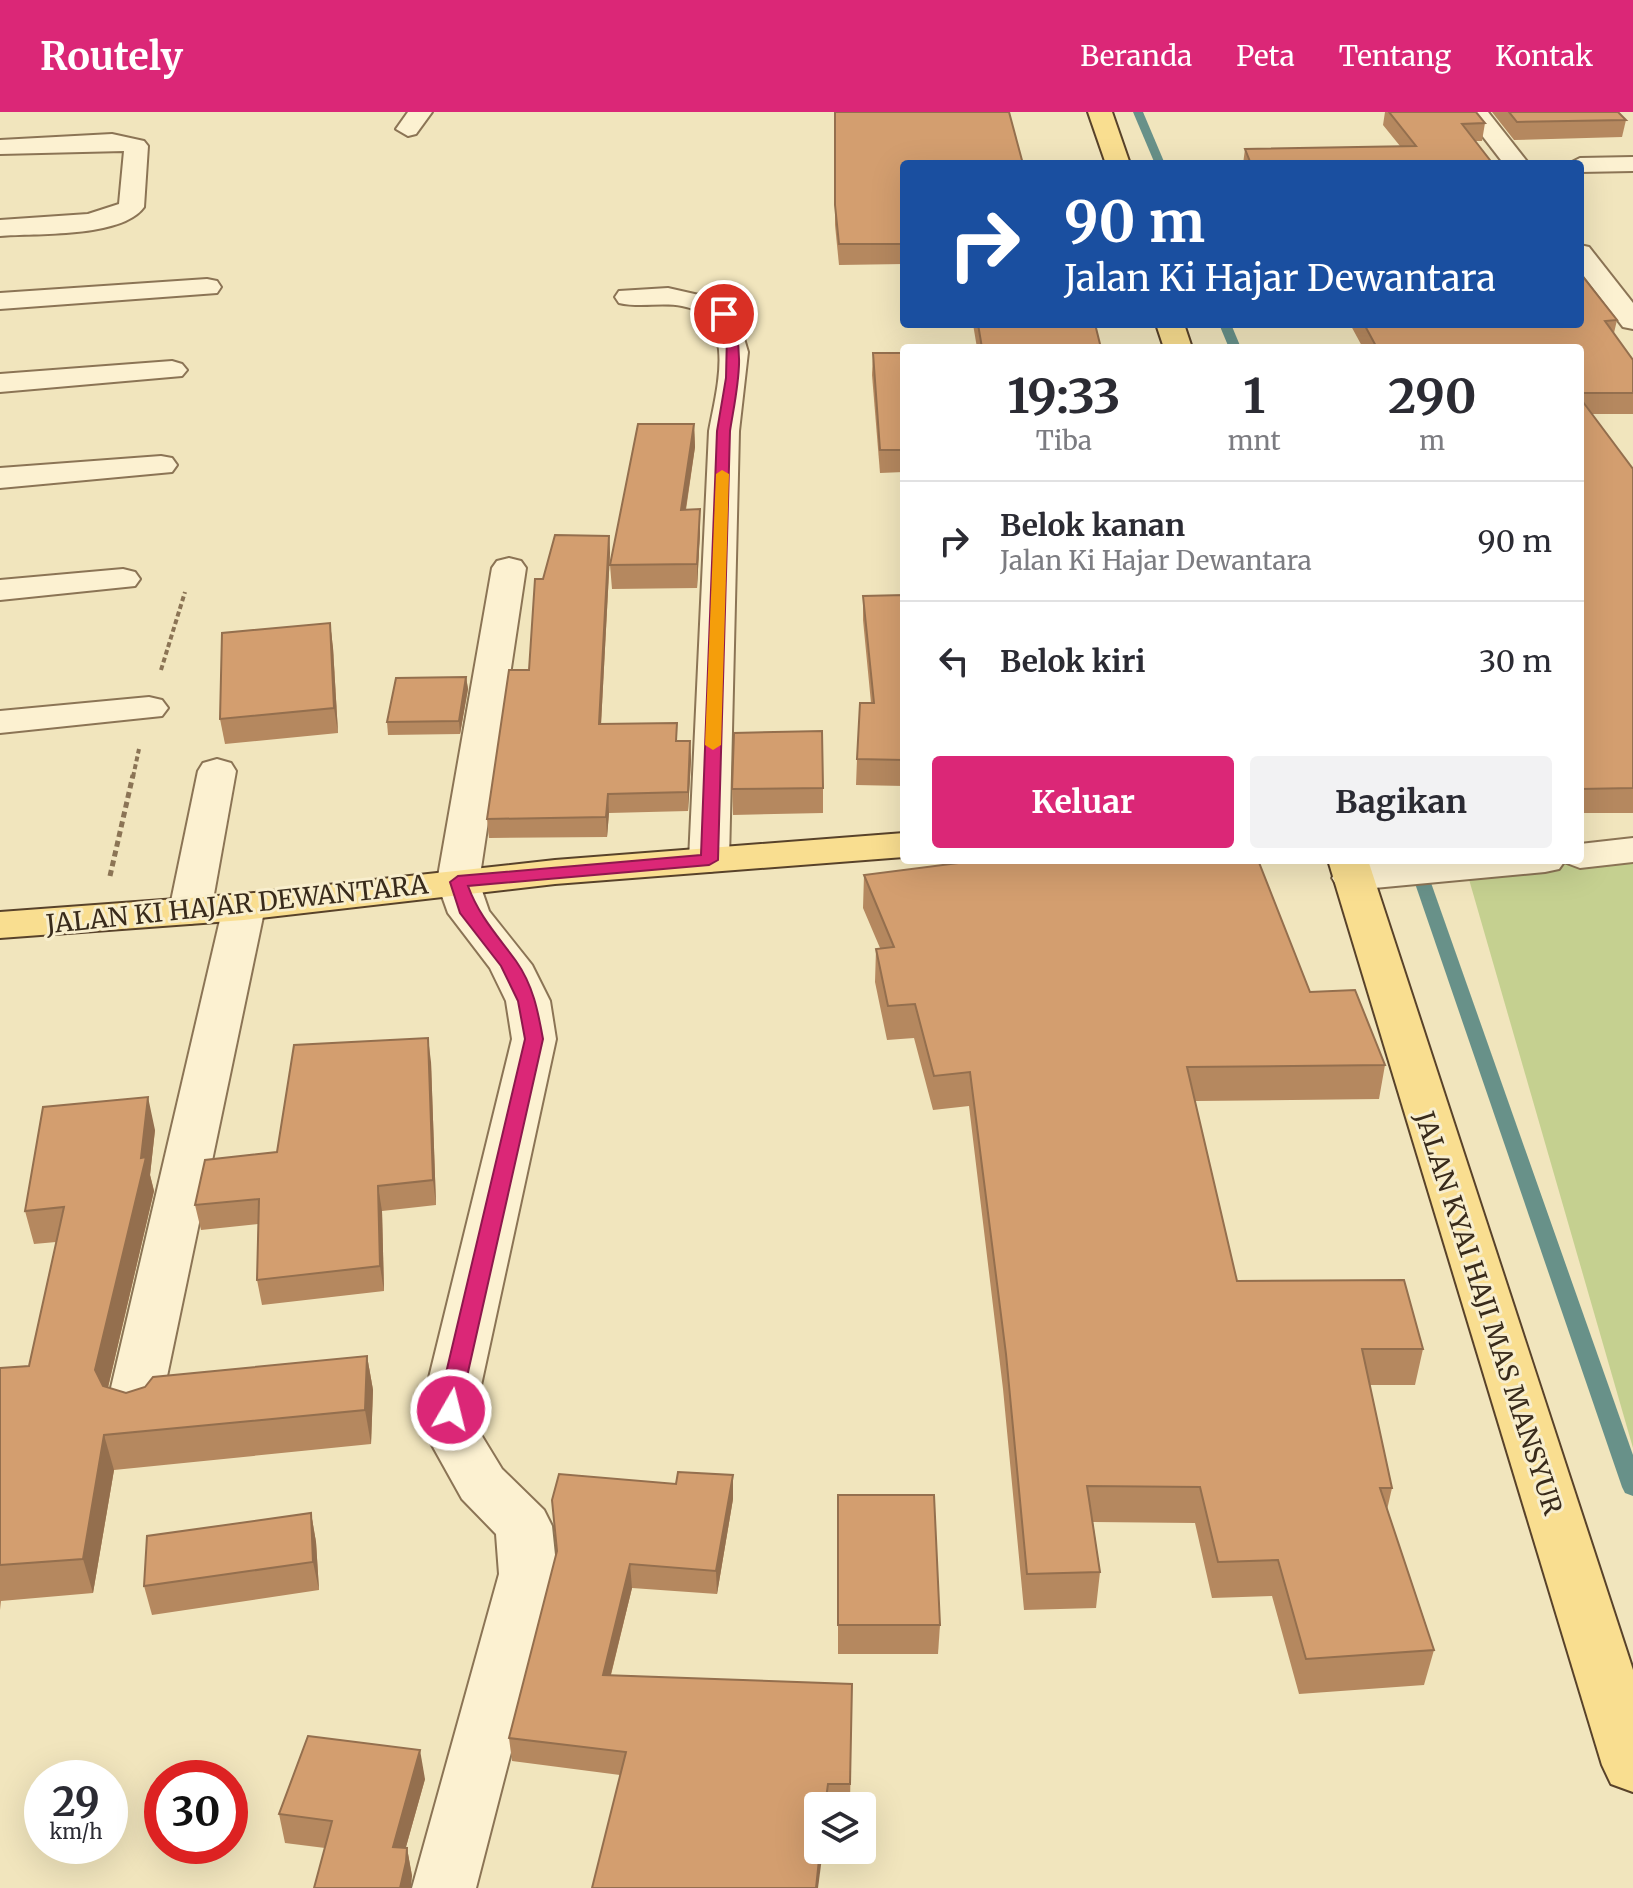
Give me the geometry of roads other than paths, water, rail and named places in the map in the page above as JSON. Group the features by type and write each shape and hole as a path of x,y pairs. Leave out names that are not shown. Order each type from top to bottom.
{"main road":[{"path":"1100,112 1117,160"},
{"name":"JALAN KI HAJAR DEWANTARA","path":"0,925 99,920 441,884 900,845"},
{"name":"JALAN KYAI HAJI MAS MANSYUR","path":"1360,871 1633,1765"}],"street":[{"path":"1476,112 1514,160"},
{"path":"0,147 36,136 132,143 136,146 131,207 124,214 100,220 0,228"},
{"path":"1584,165 1633,164"},
{"path":"1584,258 1633,321"},
{"path":"0,301 207,287"},
{"path":"629,297 689,298 707,303 724,314 733,334 732,378 724,431 709,860"},
{"path":"0,383 172,370"},
{"path":"0,478 161,465"},
{"path":"444,1888 528,1574 524,1526 482,1484 450,1429 453,1390 534,1039 528,1001 510,965 469,913 441,884 509,568"},
{"path":"0,590 123,579"},
{"path":"0,722 149,708"},
{"path":"190,911 217,771"},
{"path":"1584,856 1633,850"},
{"path":"1360,871 1466,869 1510,864"},
{"path":"134,1405 244,907"}],"waterway":[{"path":"1138,112 1158,160"},
{"path":"1227,328 1233,344"},
{"path":"1416,864 1633,1487"}]}
